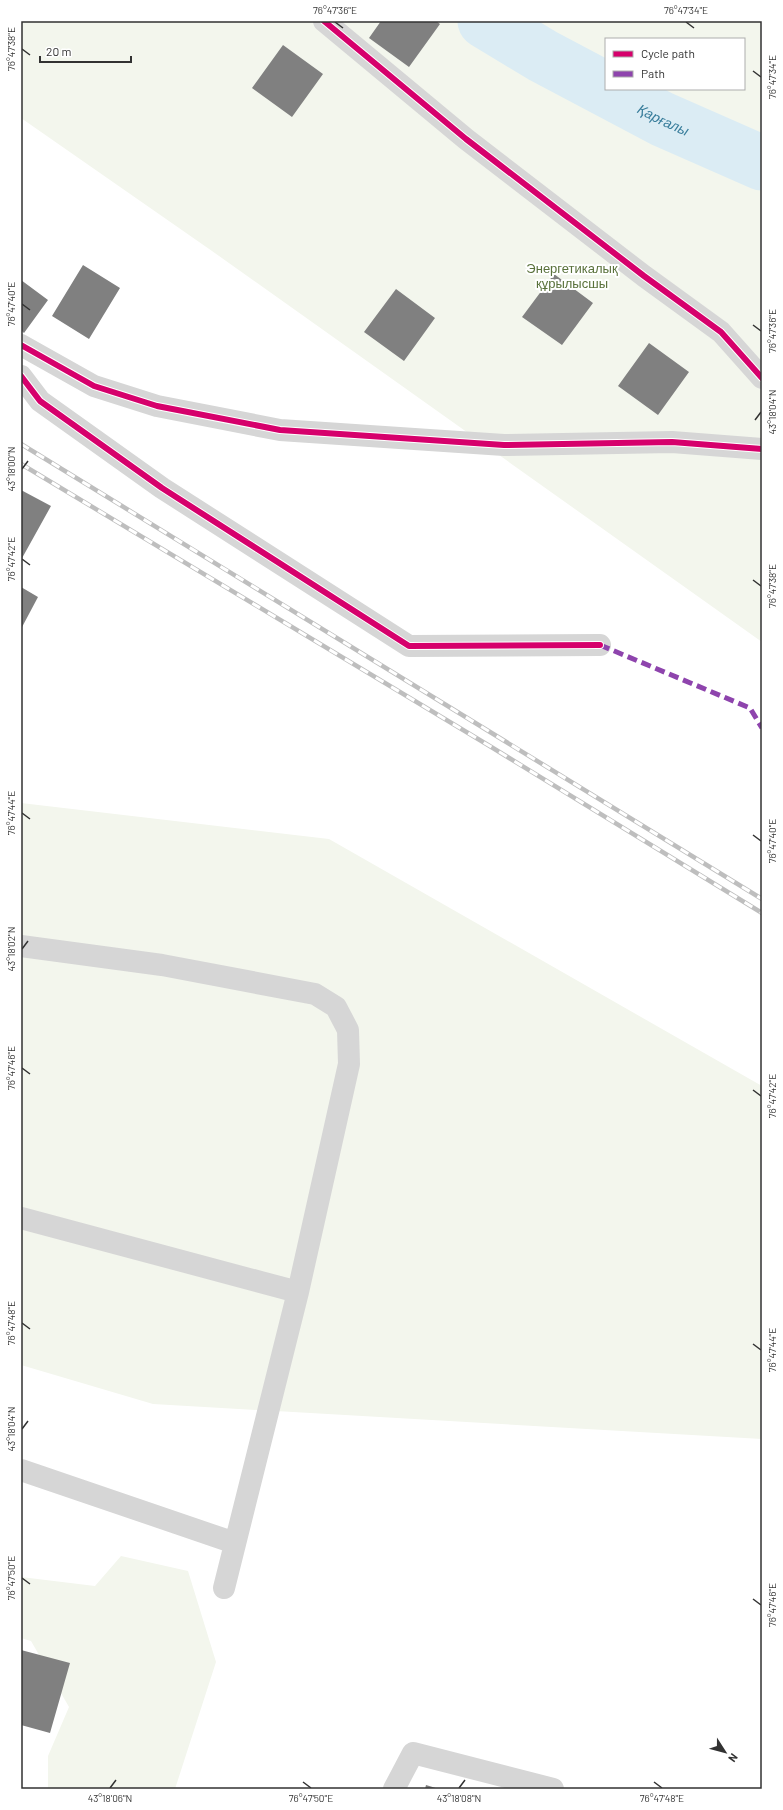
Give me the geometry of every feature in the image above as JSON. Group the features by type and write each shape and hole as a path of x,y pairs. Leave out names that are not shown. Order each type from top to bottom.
{"street":[{"path":"324,21 466,139 644,276 720,332 762,378"},
{"path":"21,345 94,386 157,406 280,430 504,445 672,442 762,449"},
{"path":"21,376 40,401 162,488 409,646 600,645"},
{"path":"21,946 162,965 315,994 336,1007 348,1030 349,1064 298,1292 224,1588"},
{"path":"21,1218 298,1292"},
{"path":"21,1470 236,1543"},
{"path":"394,1789 413,1753 553,1789"}],"green space":[{"name":"Энергетикалық құрылысшы","path":"21,21 762,21 762,642 212,251 21,118"},
{"path":"21,803 329,839 762,1086 762,1439 153,1404 21,1365"},
{"path":"121,1556 188,1571 216,1662 175,1789 48,1789 48,1756 69,1707 31,1641 21,1638 21,1577 95,1586"}],"building":[{"path":"381,21 436,21 440,24 409,67 369,38"},
{"path":"283,45 323,74 292,117 252,88"},
{"path":"83,265 120,288 89,339 52,316"},
{"path":"554,274 593,303 562,345 522,317"},
{"path":"21,280 48,300 24,333 21,330"},
{"path":"396,289 435,318 404,361 364,332"},
{"path":"649,343 689,372 658,415 618,386"},
{"path":"21,490 51,506 21,560"},
{"path":"21,587 38,597 21,629"},
{"path":"21,1650 70,1663 50,1733 21,1725"},
{"path":"426,1785 439,1789 425,1789"}],"waterway":[{"name":"Қарғалы","path":"485,21 543,56 605,89"},
{"name":"Қарғалы","path":"607,90 662,119 762,163"}],"railway":[{"path":"21,444 762,899"},
{"path":"21,464 488,745 762,913"}],"marked path":[{"path":"600,645 750,708 762,728"}],"cycle path":[{"path":"324,21 466,139 644,276 721,332 762,378"},
{"path":"21,345 94,386 157,406 280,430 504,445 672,442 762,449"},
{"path":"21,376 40,401 162,488 409,646 600,645"}]}
